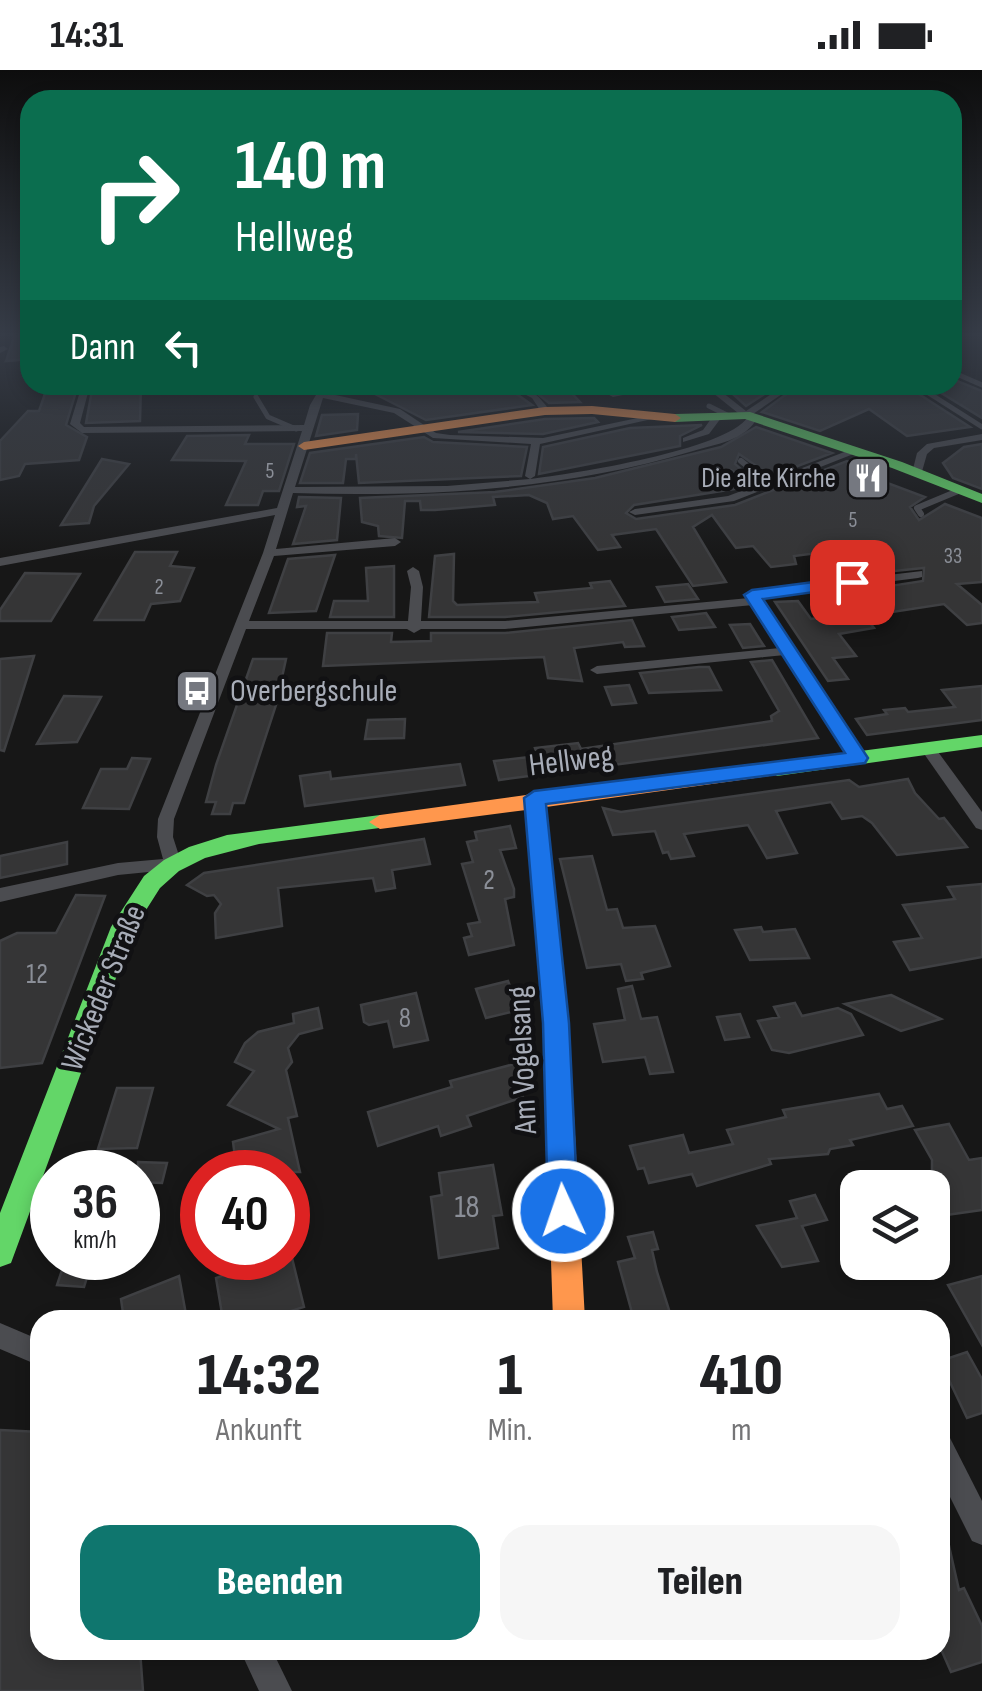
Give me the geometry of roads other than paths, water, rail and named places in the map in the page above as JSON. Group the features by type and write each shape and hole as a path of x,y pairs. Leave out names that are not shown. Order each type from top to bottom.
{"street":[{"path":"79,409 75,424 82,430 303,434 426,426 545,410 592,410 647,419"},
{"path":"0,895 118,868 173,866 165,838 166,818 270,553 292,486 303,434 315,409"},
{"path":"390,409 426,426 434,435 536,441 572,438 647,419 731,414 916,473 982,499"},
{"path":"292,486 560,479 695,448 746,428 727,409"},
{"path":"292,486 530,476 600,465 697,437 742,409"},
{"path":"916,473 922,454 931,446 982,437"},
{"path":"530,476 536,441"},
{"path":"635,512 692,506 747,492 851,452"},
{"path":"0,562 284,510"},
{"path":"270,553 395,542"},
{"path":"413,570 417,587 414,629"},
{"path":"241,626 505,626 754,598 918,574"},
{"path":"754,598 858,758"},
{"path":"597,670 789,651"},
{"name":"Hellweg","path":"173,866 234,842 534,798 982,741"},
{"path":"928,748 982,824"},
{"name":"Am Vogelsang","path":"534,798 556,1023 568,1310"},
{"name":"Wickeder Straße","path":"0,1252 123,927 140,894 173,866"},
{"path":"0,1336 30,1349"},
{"path":"950,1468 982,1531"},
{"path":"260,1660 276,1691"}],"lane":[{"path":"263,409 268,417 303,434"},
{"path":"953,409 982,427"},
{"path":"740,462 770,484"},
{"path":"732,478 747,492"},
{"path":"922,514 918,508 958,492"}],"place":[{"name":"Die alte Kirche","path":"868,478"},
{"name":"Overbergschule","path":"197,691"}]}
